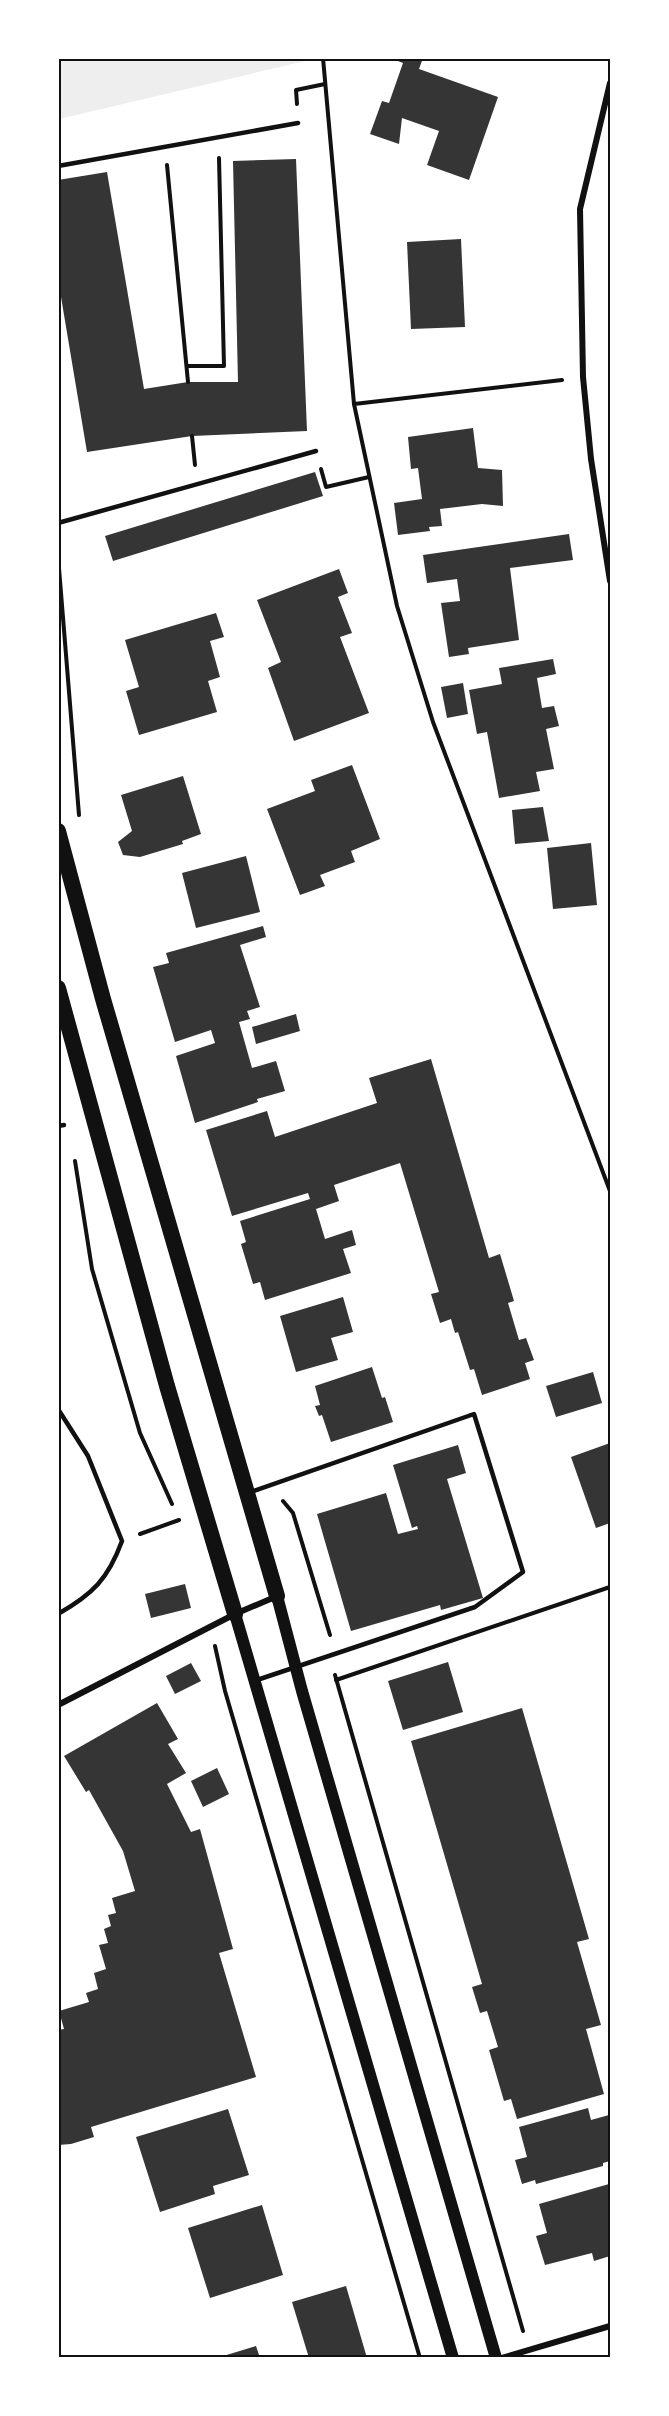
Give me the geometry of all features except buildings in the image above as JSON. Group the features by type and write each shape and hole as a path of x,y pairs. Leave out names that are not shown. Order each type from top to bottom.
{"highway":[{"path":"58,831 103,999 277,1596"},
{"path":"58,988 167,1386 236,1614"}],"main road":[{"path":"277,1596 496,2358"},
{"path":"236,1614 453,2358"}],"street":[{"path":"610,83 580,209 583,377 591,459 610,581"},
{"path":"58,1705 236,1614 277,1596"},
{"path":"502,2358 610,2326"}],"lane":[{"path":"58,166 298,123"},
{"path":"58,523 316,451"},
{"path":"58,1409 88,1456 122,1541 102,1582 83,1599 58,1614"},
{"path":"248,1494 474,1414 523,1572 475,1607 254,1680"}],"path":[{"path":"323,58 354,404 397,606 433,722 610,1191"},
{"path":"296,90 325,84"},
{"path":"187,366 224,366 218,137"},
{"path":"165,147 188,382"},
{"path":"354,404 583,377"},
{"path":"316,451 326,487 369,477"},
{"path":"58,556 63,582"},
{"path":"61,1126 75,1160 92,1269 140,1433 182,1531"},
{"path":"122,1541 179,1520"},
{"path":"336,1680 610,1587"},
{"path":"210,1627 225,1691 420,2358"}],"shaded area":[{"path":"59,58 314,58 314,59 59,119"}]}
